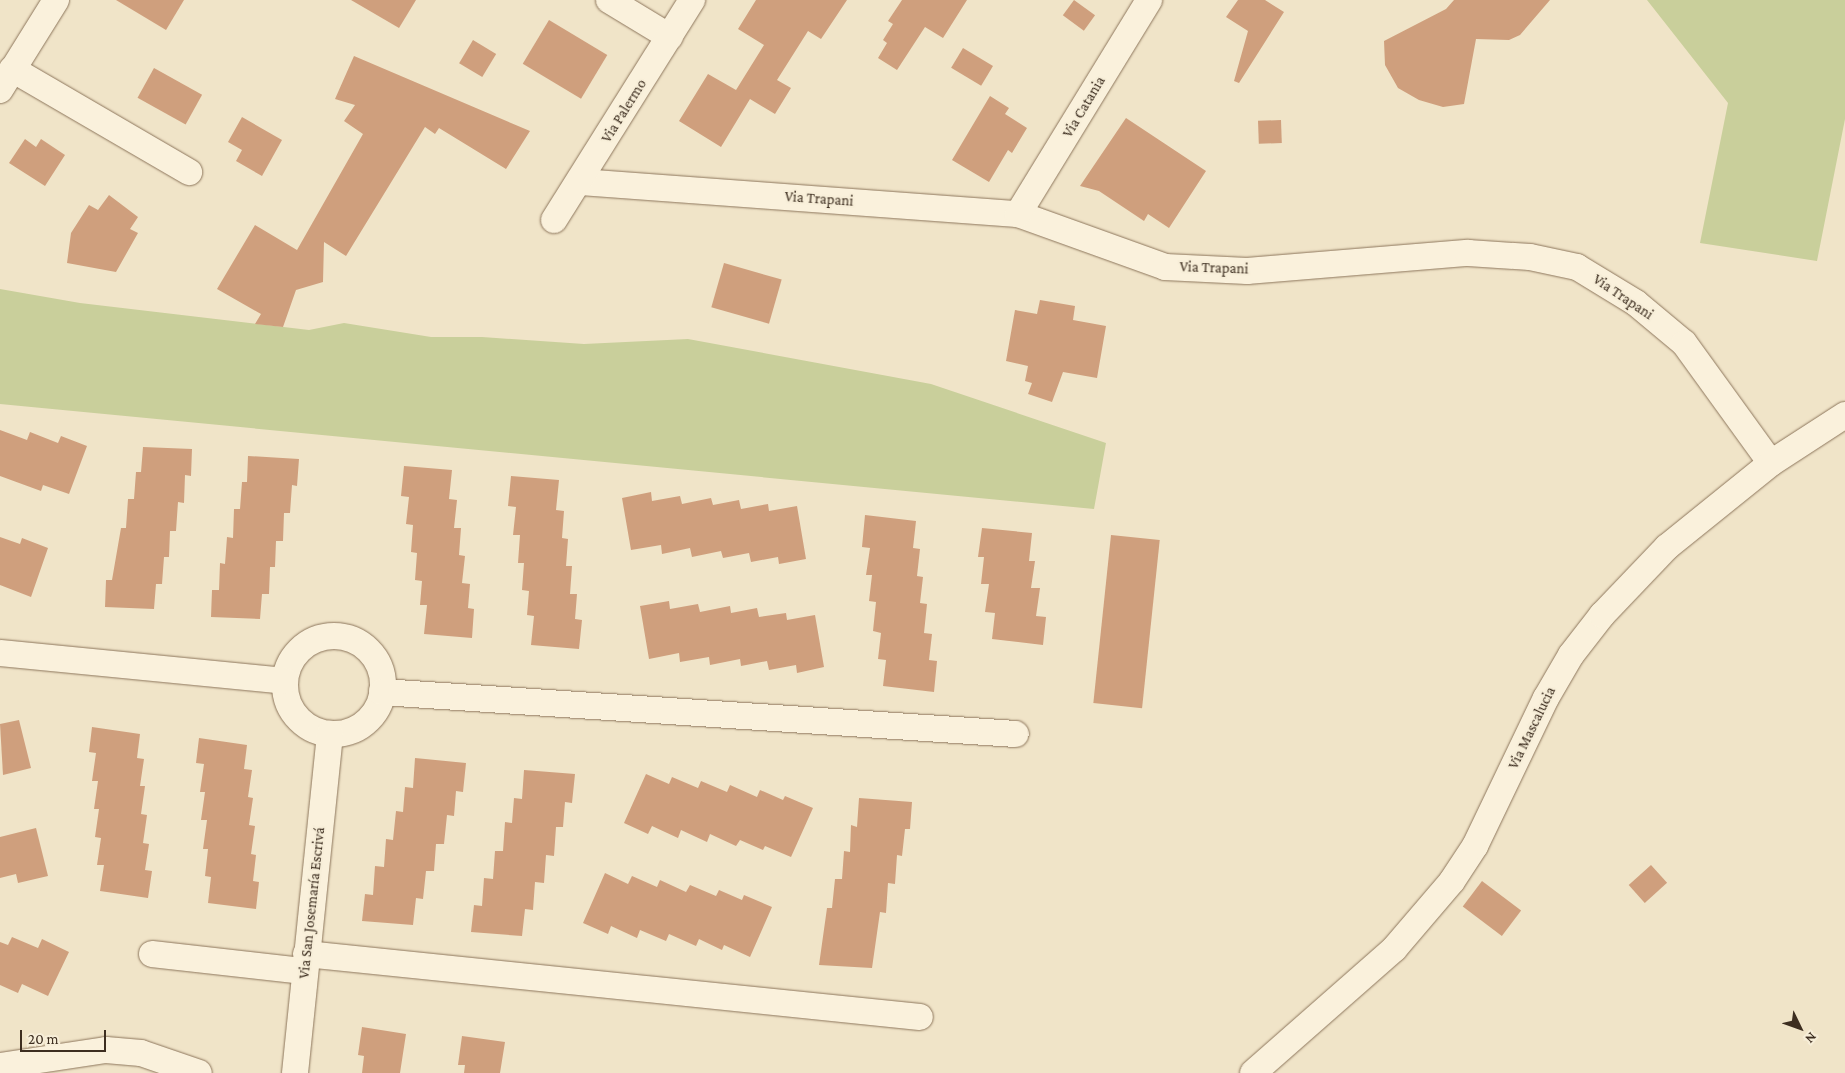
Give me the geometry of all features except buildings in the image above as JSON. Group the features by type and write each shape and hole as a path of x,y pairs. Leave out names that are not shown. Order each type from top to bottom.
{"street":[{"path":"56,0 6,79 189,172"},
{"path":"609,0 670,37"},
{"name":"Via Palermo","path":"554,220 580,182 692,0"},
{"name":"Via Catania","path":"1018,214 1150,0"},
{"name":"Via Trapani","path":"580,182 1018,214 1165,267 1247,271 1468,253 1530,257 1577,268 1636,303 1684,343 1771,463"},
{"name":"Via Mascalucia","path":"1253,1073 1394,950 1452,882 1476,846 1546,698 1571,655 1602,615 1667,547 1771,463 1845,415"},
{"path":"340,637 360,644 376,660 380,670 382,692 376,709 365,724 354,730 330,734 312,729 296,717 287,700 285,681 288,670 299,651 318,639 340,637"},
{"path":"0,653 285,681"},
{"path":"382,692 1016,734"},
{"name":"Via San Josemaría Escrivá","path":"295,1073 330,734"},
{"path":"152,954 305,962 920,1017"},
{"path":"0,1066 106,1050 141,1053 199,1073"}],"green space":[{"path":"1647,0 1845,0 1845,119 1817,261 1700,243 1728,103"},
{"path":"0,289 80,303 309,330 344,323 431,337 482,337 584,344 688,339 931,384 1106,443 1094,509 0,404"}]}
